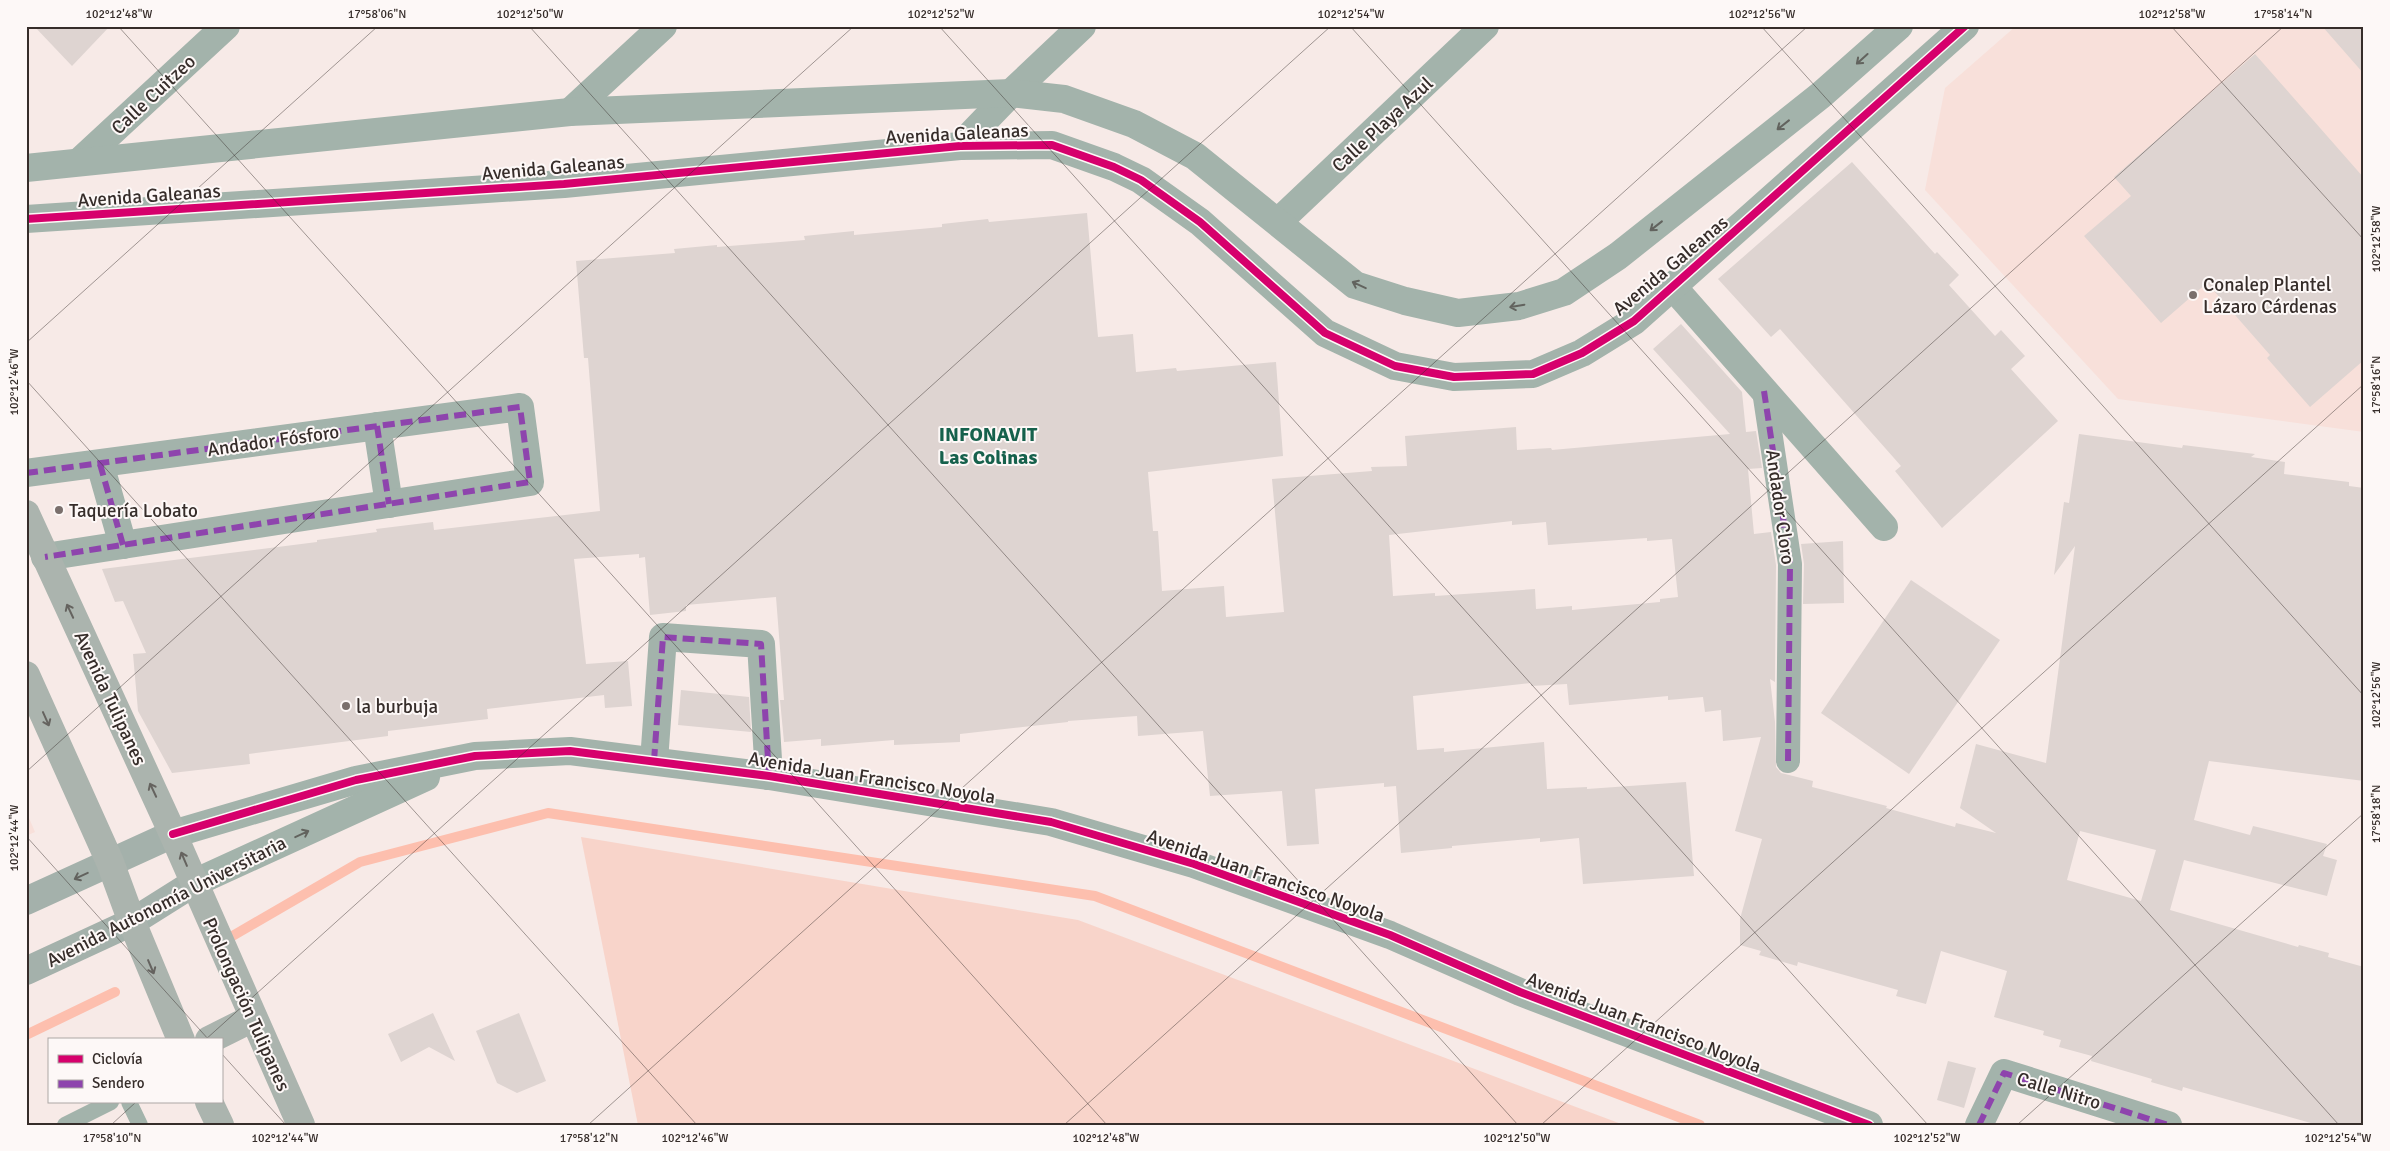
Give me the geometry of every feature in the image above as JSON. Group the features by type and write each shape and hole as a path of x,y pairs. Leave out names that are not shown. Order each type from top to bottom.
{"main road":[{"name":"Avenida Tulipanes","path":"26,514 174,834 194,883"},
{"path":"26,675 110,862 132,922 181,1038"},
{"name":"Avenida Autonomía Universitaria","path":"26,902 174,834"},
{"name":"Avenida Autonomía Universitaria","path":"26,971 132,922 194,883"},
{"name":"Prolongación Tulipanes","path":"194,883 301,1125"},
{"path":"213,1038 253,1018"},
{"path":"210,1104 220,1125"}],"street":[{"name":"Calle Cuitzeo","path":"79,162 226,26"},
{"path":"570,112 663,26"},
{"path":"960,146 1082,26"},
{"name":"Calle Playa Azul","path":"1279,221 1485,26"},
{"name":"Avenida Galeanas","path":"26,168 570,112 1012,93 1064,99 1134,124 1195,156 1279,221 1355,285 1405,301 1458,313 1519,306 1564,292 1618,256 1821,95 1899,26"},
{"name":"Avenida Galeanas","path":"26,219 564,184 960,146 1052,145 1114,167 1141,180 1200,222 1325,332 1395,366 1454,377 1533,374 1589,349 1634,320 1965,26"},
{"path":"1821,95 1850,128"},
{"path":"1673,287 1884,527"},
{"name":"Andador Cloro","path":"1764,391 1790,564 1788,761"},
{"name":"Andador Fósforo","path":"26,473 520,407 530,482 389,504"},
{"path":"45,557 389,504 377,426"},
{"path":"100,464 123,545"},
{"path":"654,760 663,637 761,644 769,776"},
{"name":"Avenida Juan Francisco Noyola","path":"475,756 570,751 654,760 769,776 1051,822 1194,864 1390,936 1520,992 1869,1125"},
{"name":"Avenida Autonomía Universitaria","path":"174,834 356,780 475,756"},
{"name":"Avenida Autonomía Universitaria","path":"194,883 475,756"},
{"name":"Calle Nitro","path":"1979,1125 2004,1073 2168,1125"}],"lane":[{"path":"66,1125 107,1104"},
{"path":"130,1104 140,1125"}],"shaded area":[{"name":"Conalep Plantel Lázaro Cárdenas","path":"2016,26 2364,26 2364,432 2118,399 1925,190 1945,88"},
{"path":"26,811 35,832 26,836"},
{"path":"581,837 1078,920 1624,1125 638,1125"}],"building":[{"path":"34,26 110,26 72,66"},
{"path":"2322,26 2364,26 2364,74"},
{"path":"2255,54 2364,178 2364,360 2310,407 2267,358 2270,355 2207,283 2161,323 2084,236 2131,196 2114,177"},
{"path":"1852,162 1935,254 1937,252 1959,275 1949,285 1995,336 2001,330 2025,356 2011,369 2058,421 1942,528 1895,471 1901,466 1780,329 1771,337 1718,279"},
{"path":"1087,213 1098,337 1133,334 1136,372 1176,368 1177,371 1276,362 1283,456 1148,472 1153,531 1158,531 1162,591 1224,586 1226,617 1284,612 1272,479 1372,471 1371,467 1407,466 1405,436 1516,427 1517,450 1551,448 1552,450 1730,434 1653,349 1681,324 1742,392 1746,432 1756,431 1762,468 1748,469 1754,534 1771,532 1776,565 1775,682 1770,679 1775,722 1776,767 1781,773 1813,781 1812,787 1887,806 1886,808 1955,827 1956,823 1996,833 1960,808 1976,744 2046,763 2075,546 2054,575 2064,502 2069,503 2079,434 2182,448 2183,445 2255,454 2251,457 2285,462 2284,474 2349,482 2349,486 2364,488 2364,781 2209,761 2194,820 2250,835 2253,826 2327,844 2323,856 2337,860 2327,896 2184,860 2170,910 2298,947 2299,945 2329,953 2328,957 2364,967 2364,1125 2318,1125 2183,1087 2182,1091 2151,1082 2152,1079 2091,1061 2092,1056 2059,1047 2061,1040 2043,1035 2044,1031 1994,1017 2007,971 1941,951 1926,1004 1896,996 1898,990 1798,962 1797,966 1759,955 1761,951 1740,945 1740,919 1762,839 1735,831 1761,737 1723,741 1721,710 1705,712 1703,697 1668,700 1668,696 1569,705 1567,684 1531,686 1531,683 1413,696 1417,750 1444,748 1444,752 1544,742 1547,789 1587,787 1587,789 1686,782 1694,876 1583,884 1579,838 1540,842 1540,838 1401,853 1396,786 1384,787 1384,783 1315,789 1319,844 1287,846 1282,791 1210,796 1203,731 1138,736 1137,716 1068,721 960,734 960,742 894,745 894,740 821,746 821,739 784,742 780,700 784,700 776,597 686,605 686,611 650,615 645,557 639,558 639,554 574,559 586,664 628,661 632,706 605,708 604,695 487,709 488,719 388,731 388,736 249,754 250,764 172,773 138,711 133,654 146,653 123,601 115,602 102,569 317,542 317,540 377,532 376,529 433,522 434,530 600,511 588,358 584,358 576,261 675,253 674,249 717,245 717,247 805,240 804,236 854,231 854,235 942,227 942,224 988,219 989,222","holes":["1512,521 1512,525 1546,522 1548,545 1647,538 1647,541 1672,539 1678,597 1660,599 1660,602 1572,610 1572,606 1536,609 1535,589 1435,596 1435,593 1393,596 1389,535","2080,831 2156,850 2141,901 2067,880"]},
{"path":"1843,541 1844,603 1803,604 1804,564 1801,544"},
{"path":"1911,580 2000,640 1909,774 1821,713"},
{"path":"681,690 749,697 751,732 678,725"},
{"path":"433,1013 455,1061 429,1047 401,1062 388,1034"},
{"path":"519,1013 546,1081 517,1093 497,1083 476,1031"},
{"path":"1948,1061 1976,1068 1964,1108 1937,1100"}],"waterway":[{"path":"229,938 360,862 548,813 1095,896 1700,1125"},
{"path":"26,1035 115,992"}],"marked path":[{"path":"1764,391 1790,564 1788,761"},
{"path":"26,473 520,407 530,482 45,557"},
{"path":"377,426 389,504"},
{"path":"100,464 123,545"},
{"path":"654,761 663,637 761,644 769,776"},
{"path":"1979,1125 2004,1073 2168,1125"}],"cycle path":[{"path":"26,219 564,184 960,146 1052,145 1114,167 1141,180 1200,222 1325,333 1395,366 1454,377 1533,374 1582,353 1634,321 1965,26"},
{"path":"173,834 356,780 475,756 570,751 769,776 1051,822 1194,864 1390,935 1520,992 1869,1125"}],"place":[{"name":"Conalep Plantel Lázaro Cárdenas","path":"2193,295"},
{"name":"Taquería Lobato","path":"59,510"},
{"name":"la burbuja","path":"346,706"}],"district":[{"name":"INFONAVIT Las Colinas","path":"988,446"}]}
